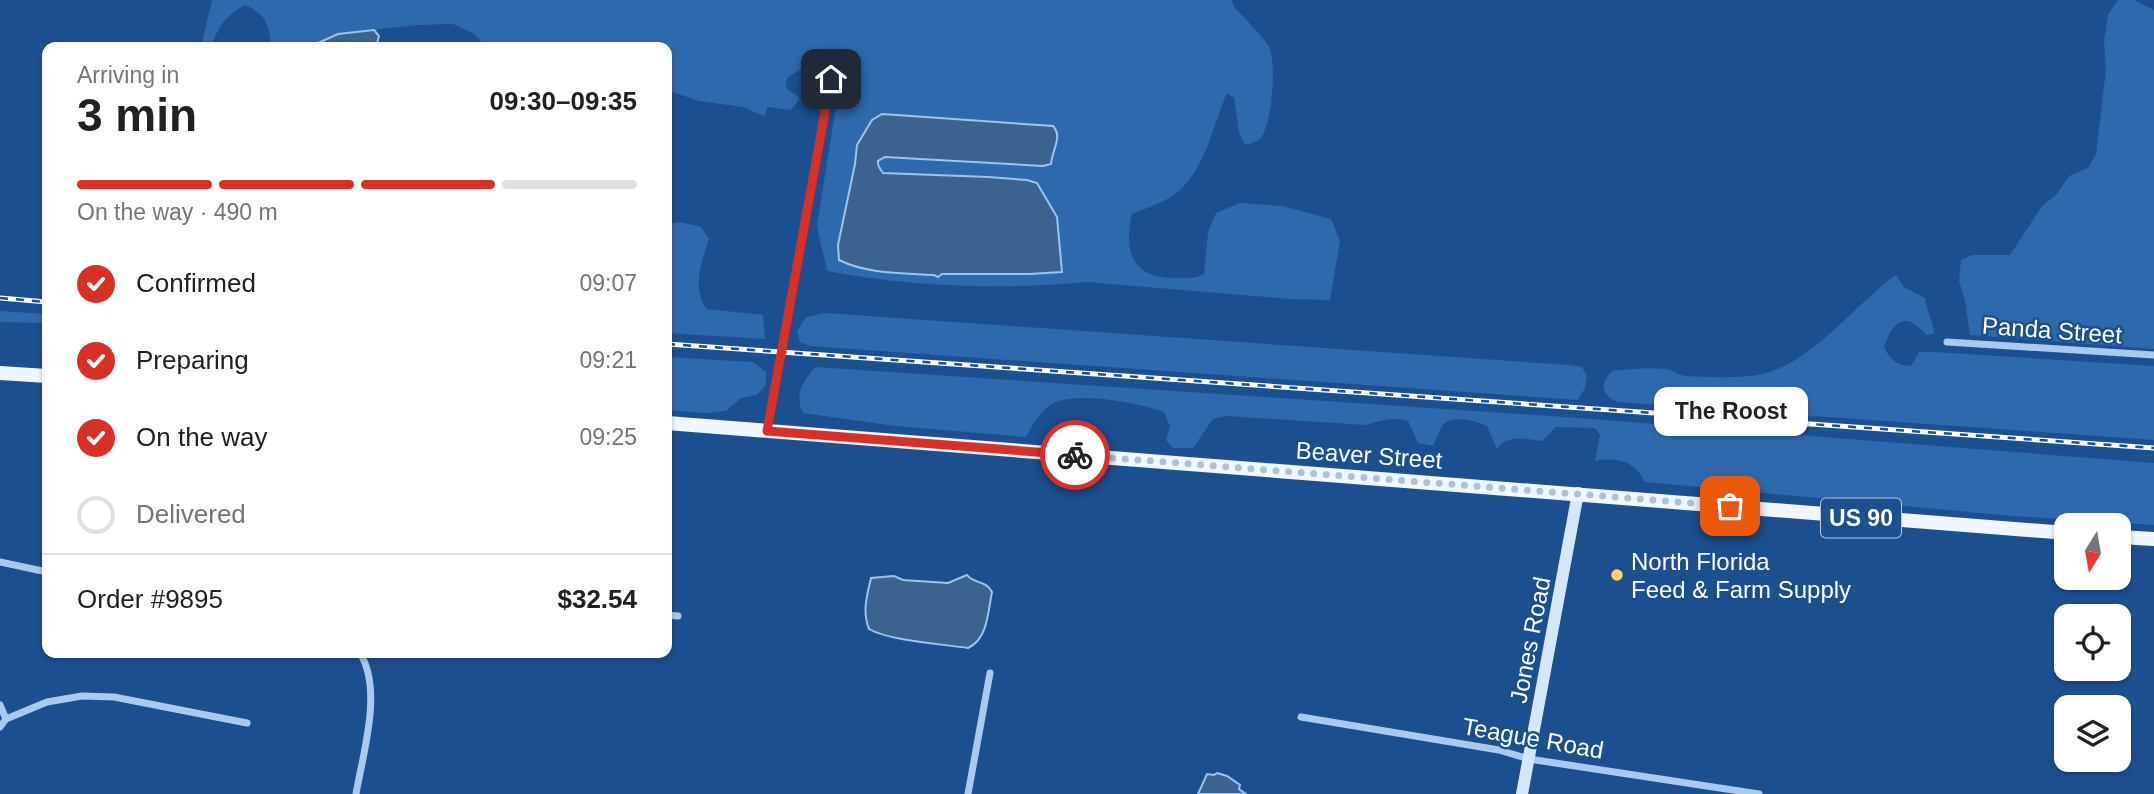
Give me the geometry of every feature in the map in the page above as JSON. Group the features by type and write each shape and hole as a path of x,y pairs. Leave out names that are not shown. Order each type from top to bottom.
{"main road":[{"path":"0,373 42,376"},
{"name":"Beaver Street","path":"672,423 2054,532"},
{"path":"2132,538 2154,539"}],"street":[{"path":"767,431 831,79"},
{"name":"Panda Street","path":"1947,342 2154,355"},
{"name":"Jones Road","path":"1522,794 1578,493"},
{"path":"0,562 42,571"},
{"path":"672,615 678,616"},
{"path":"356,794 371,703 362,658"},
{"path":"968,794 990,673"},
{"path":"0,727 6,719 47,702 82,696 114,697 247,723"},
{"path":"0,705 6,719"},
{"name":"Teague Road","path":"1301,717 1499,751 1529,759 1759,794"}],"shaded area":[{"path":"212,0 1232,0 1233,5 1269,47 1273,66 1268,122 1260,139 1245,145 1239,132 1234,98 1227,93 1199,165 1192,176 1173,195 1132,214 1129,240 1134,261 1150,274 1161,277 1197,277 1204,274 1208,232 1216,213 1240,203 1282,206 1331,219 1340,241 1330,300 1087,282 956,286 891,281 827,271 817,225 837,100 845,75 840,68 812,67 794,73 787,78 786,88 800,98 791,110 768,107 764,116 743,107 699,101 672,92 672,42 481,42 473,33 453,24 417,25 338,34 320,42 270,42 262,16 245,5 232,13 217,32 213,42 202,42","holes":["882,114 1053,126 1058,140 1051,164 1043,166 884,157 877,161 878,168 883,173 988,177 1037,183 1054,212 1062,272 1003,275 924,273 871,269 840,260 838,245 857,145"]},
{"path":"2118,0 2134,0 2154,10 2154,349 1970,335 1959,281 1961,260 1972,255 2010,255 2042,206 2057,194 2069,176 2088,168 2096,154 2106,70 2104,41 2108,15"},
{"path":"374,30 379,36 377,42 320,42 338,34"},
{"path":"882,114 1053,126 1057,135 1051,164 1043,166 885,157 878,163 883,173 988,177 1037,183 1057,217 1062,272 942,274 938,277 861,268 839,260 838,245 857,145 872,120"},
{"path":"680,222 701,227 709,239 699,274 700,293 707,309 763,315 765,339 672,333 672,223"},
{"path":"1896,275 1904,287 1925,298 1934,334 1926,335 1906,321 1896,325 1884,347 1894,361 1911,366 1919,352 1934,352 2154,366 2154,440 1617,402 1605,392 1605,380 1612,371 1660,368 1683,376 1727,377 1751,376 1772,371 1810,350"},
{"path":"0,311 42,314 42,323 0,322"},
{"path":"825,313 1568,365 1582,367 1587,376 1585,388 1578,400 810,346 800,342 797,331 806,317"},
{"path":"672,357 753,362 766,372 766,385 757,395 741,398 726,411 705,413 672,410"},
{"path":"815,367 1579,418 2154,463 2154,525 2132,524 2132,513 2054,513 2054,519 1645,482 1636,469 1624,462 1595,461 1600,435 1595,428 1556,427 1542,441 1511,439 1497,449 1487,426 1465,420 1453,420 1443,425 1433,446 1418,443 1408,421 1402,420 1366,425 1226,416 1213,419 1193,448 1173,448 1166,440 1170,426 1164,412 1125,402 1093,398 1054,403 1037,418 1026,437 895,426 803,413 799,400 801,388"},
{"path":"967,575 987,586 992,592 988,616 980,638 968,648 903,639 869,629 866,610 871,578 894,576 903,580 948,583"},
{"path":"1217,773 1240,785 1239,789 1246,794 1198,794 1207,774"}],"railway":[{"path":"0,298 42,302"},
{"path":"672,344 2154,448"}],"way so far":[{"path":"1075,455 1730,506"}],"place":[{"name":"The Roost","path":"1730,506"},
{"name":"North Florida Feed & Farm Supply","path":"1617,575"}],"route":[{"path":"831,79 767,431 1075,455"}]}
